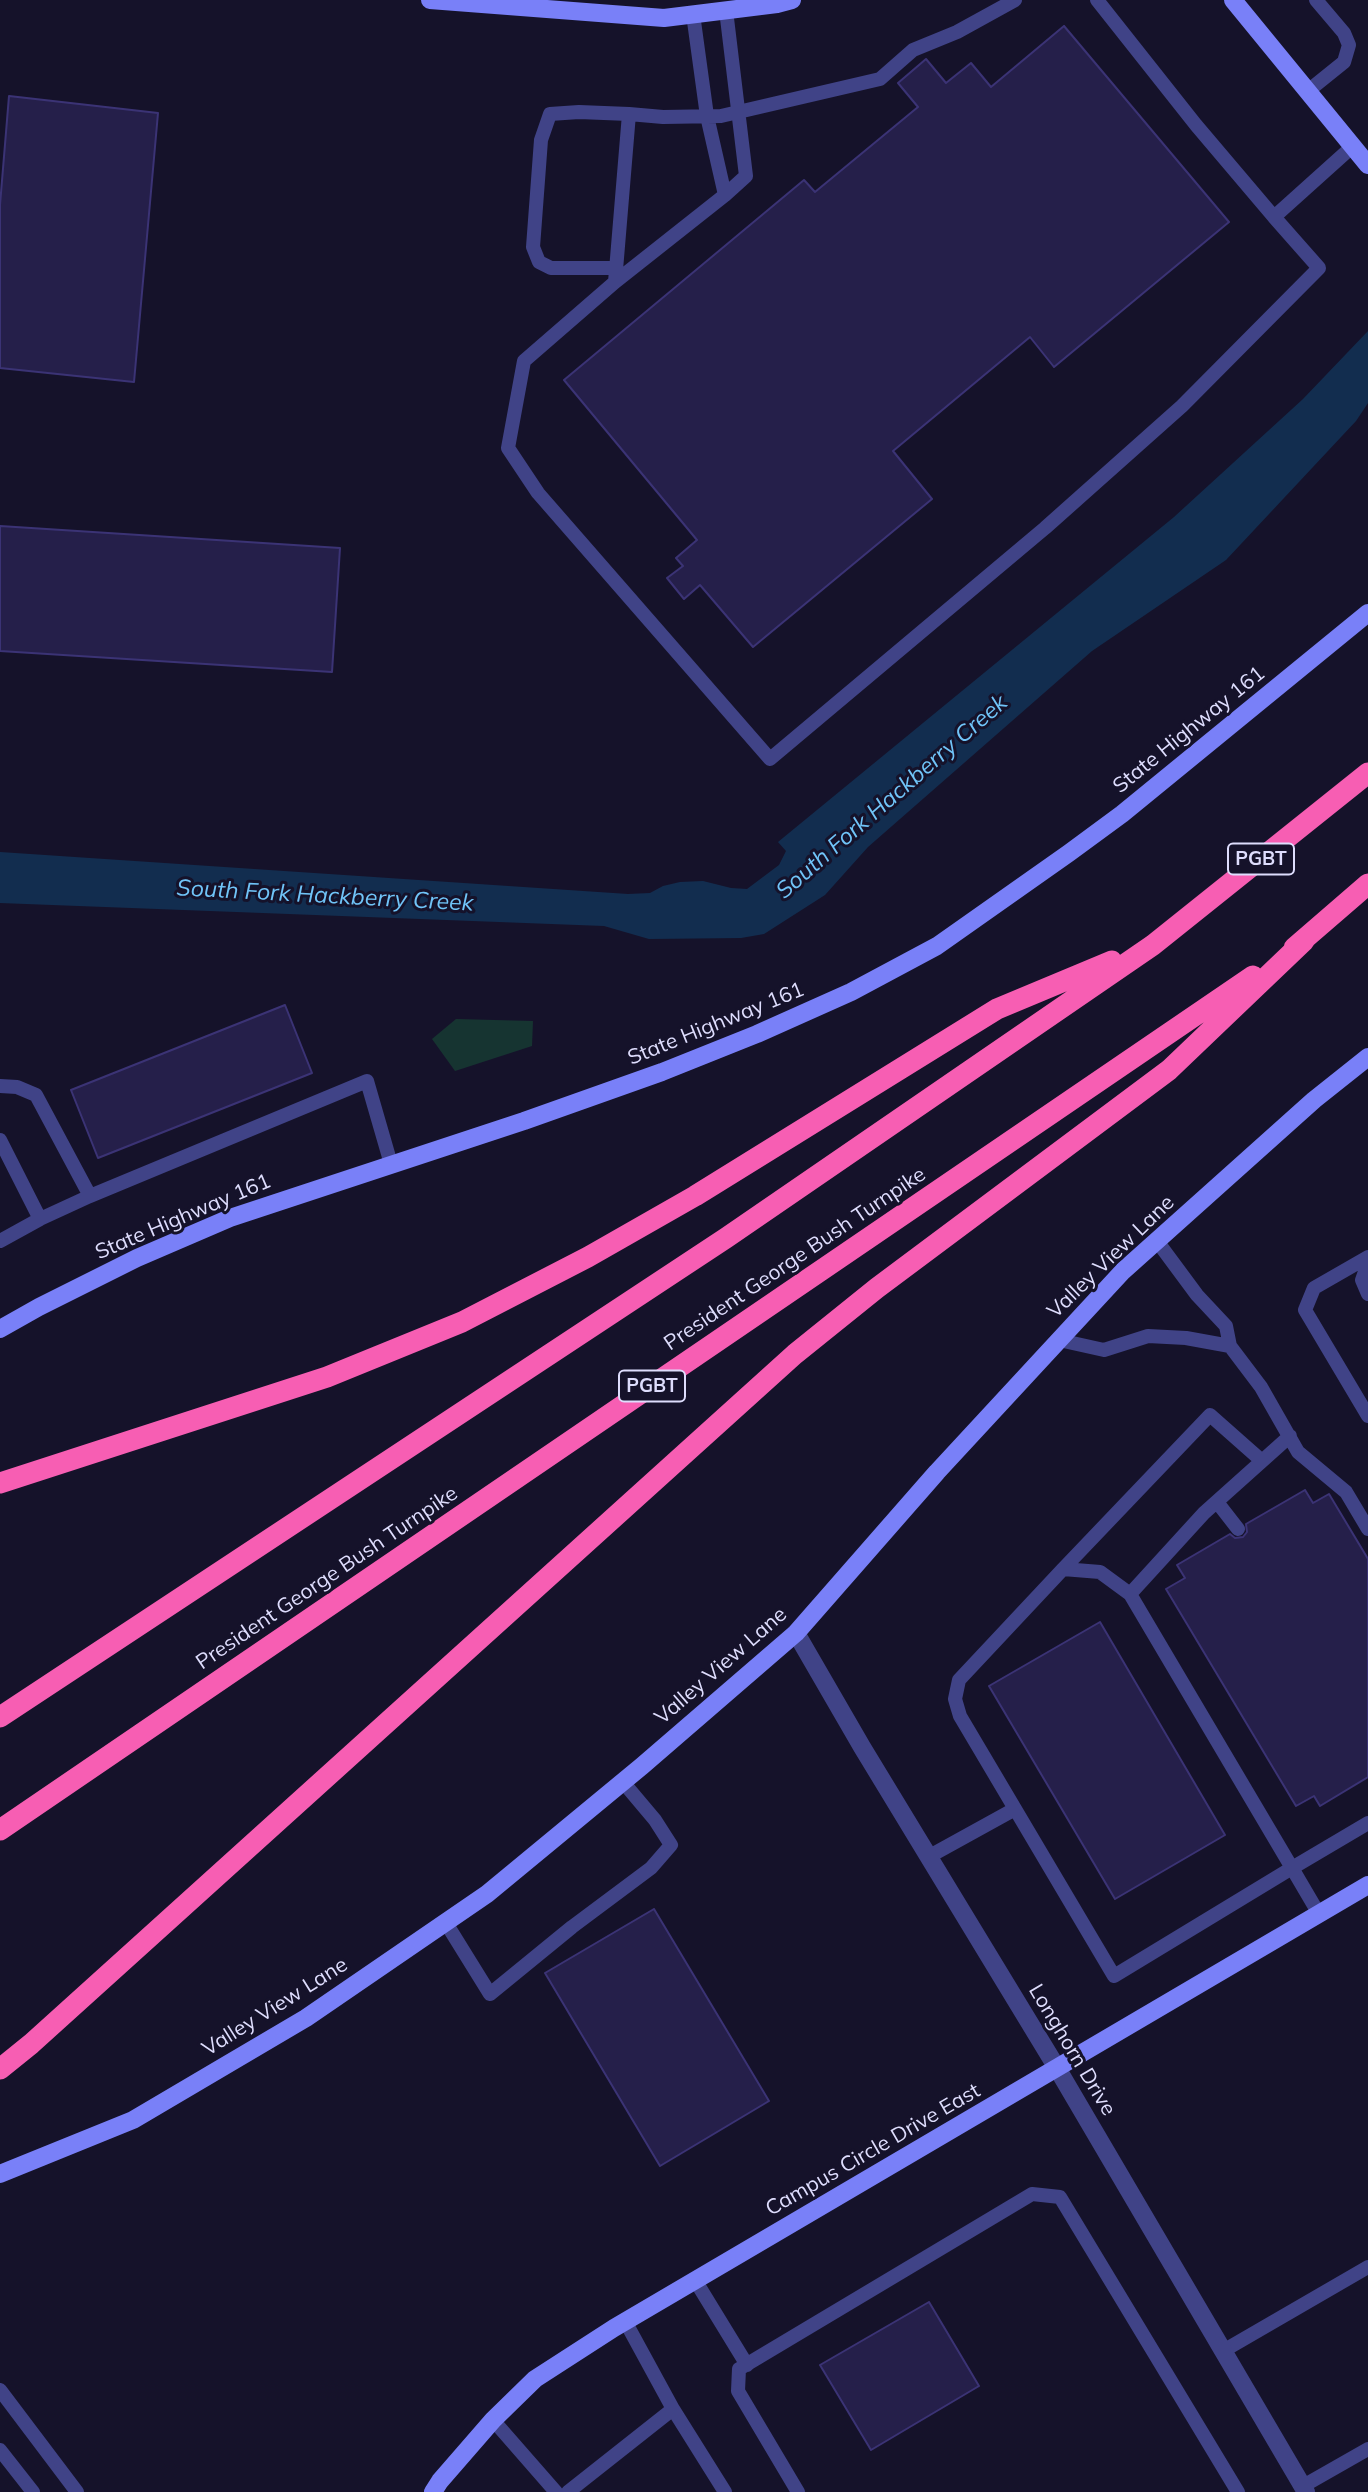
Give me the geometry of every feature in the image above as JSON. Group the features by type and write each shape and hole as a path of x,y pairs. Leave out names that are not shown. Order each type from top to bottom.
{"highway":[{"name":"PGBT","path":"0,1717 726,1238 1153,945 1368,773"},
{"name":"President George Bush Turnpike","path":"0,1830 1304,941 1368,884"},
{"path":"0,2069 41,2035 796,1354 877,1288 1169,1070 1304,941"},
{"path":"0,1483 327,1377 462,1322 545,1280 695,1196 997,1009 1153,945"}],"main road":[{"path":"430,0 664,18 792,0"},
{"path":"1233,0 1368,164"},
{"name":"State Highway 161","path":"0,1329 137,1258 230,1218 524,1121 662,1072 851,992 937,946 1069,853 1122,814 1368,613"},
{"name":"Valley View Lane","path":"0,2174 133,2120 306,2018 487,1895 796,1633 937,1472 1123,1271 1314,1100 1368,1057"},
{"name":"Campus Circle Drive East","path":"433,2492 493,2420 535,2379 625,2321 1368,1885"}],"street":[{"name":"Longhorn Drive","path":"796,1633 1057,2068 1304,2489"}],"lane":[{"path":"615,275 551,268 538,262 533,247 541,140 550,114 579,112 663,117 737,113 880,79 913,50 957,32 1015,0"},
{"path":"726,10 746,176 725,195 615,275 524,360 508,448 538,492 770,758 1045,528 1182,406 1319,268 1196,125 1097,0"},
{"path":"1308,91 1344,62 1349,45 1344,33 1316,0"},
{"path":"693,14 707,116 725,195"},
{"path":"615,275 629,114"},
{"path":"1274,217 1353,146"},
{"path":"0,1241 90,1196 367,1081 379,1114 391,1164"},
{"path":"0,1086 18,1087 36,1095 90,1196"},
{"path":"0,1140 40,1219"},
{"path":"1157,1241 1197,1295 1226,1326 1230,1346 1261,1387 1298,1452 1346,1492 1368,1529"},
{"path":"1368,1258 1314,1288 1305,1310 1368,1416"},
{"path":"1368,1263 1362,1280 1368,1294"},
{"path":"1059,1340 1104,1350 1148,1336 1186,1338 1230,1346"},
{"path":"1262,1461 1210,1415 960,1680 955,1699 960,1716 1114,1976 1368,1823"},
{"path":"1130,1594 1217,1502 1290,1436"},
{"path":"1217,1502 1238,1529"},
{"path":"1063,1569 1100,1572 1130,1594 1319,1914"},
{"path":"446,1923 490,1994 572,1927 651,1868 671,1845 655,1820 623,1782"},
{"path":"929,1857 1015,1809"},
{"path":"798,2492 738,2391 739,2370 1032,2194 1060,2197 1238,2492"},
{"path":"1223,2351 1368,2267"},
{"path":"695,2280 747,2365"},
{"path":"625,2321 673,2409 725,2492"},
{"path":"0,2390 77,2492"},
{"path":"568,2492 673,2409"},
{"path":"493,2420 556,2492"},
{"path":"1304,2489 1368,2449"},
{"path":"0,2450 33,2492"}],"green space":[{"path":"456,1019 533,1021 532,1046 455,1071 432,1039"}],"water":[{"name":"South Fork Hackberry Creek","path":"1368,331 1368,403 1356,421 1226,560 1092,651 868,847 825,895 764,934 741,938 649,939 604,926 0,903 0,852 628,894 650,893 680,882 703,881 747,889 779,865 786,851 778,842 1174,517 1303,399"}],"building":[{"path":"1064,26 1229,222 1054,367 1030,337 893,451 932,499 753,647 700,585 684,599 667,578 683,566 676,558 697,540 564,380 804,180 815,192 918,107 898,83 926,59 946,83 971,63 991,87"},
{"path":"9,96 158,113 134,382 0,368 0,205"},
{"path":"0,526 340,548 332,672 0,651"},
{"path":"285,1005 312,1073 98,1158 71,1090"},
{"path":"1305,1490 1313,1503 1329,1494 1368,1559 1368,1777 1320,1806 1314,1796 1296,1806 1166,1589 1185,1578 1177,1565 1230,1534 1235,1538 1243,1537 1247,1532 1246,1524"},
{"path":"1100,1622 1225,1835 1115,1899 989,1686"},
{"path":"654,1909 769,2101 660,2166 545,1973"},
{"path":"929,2302 979,2386 871,2450 820,2365"}]}
